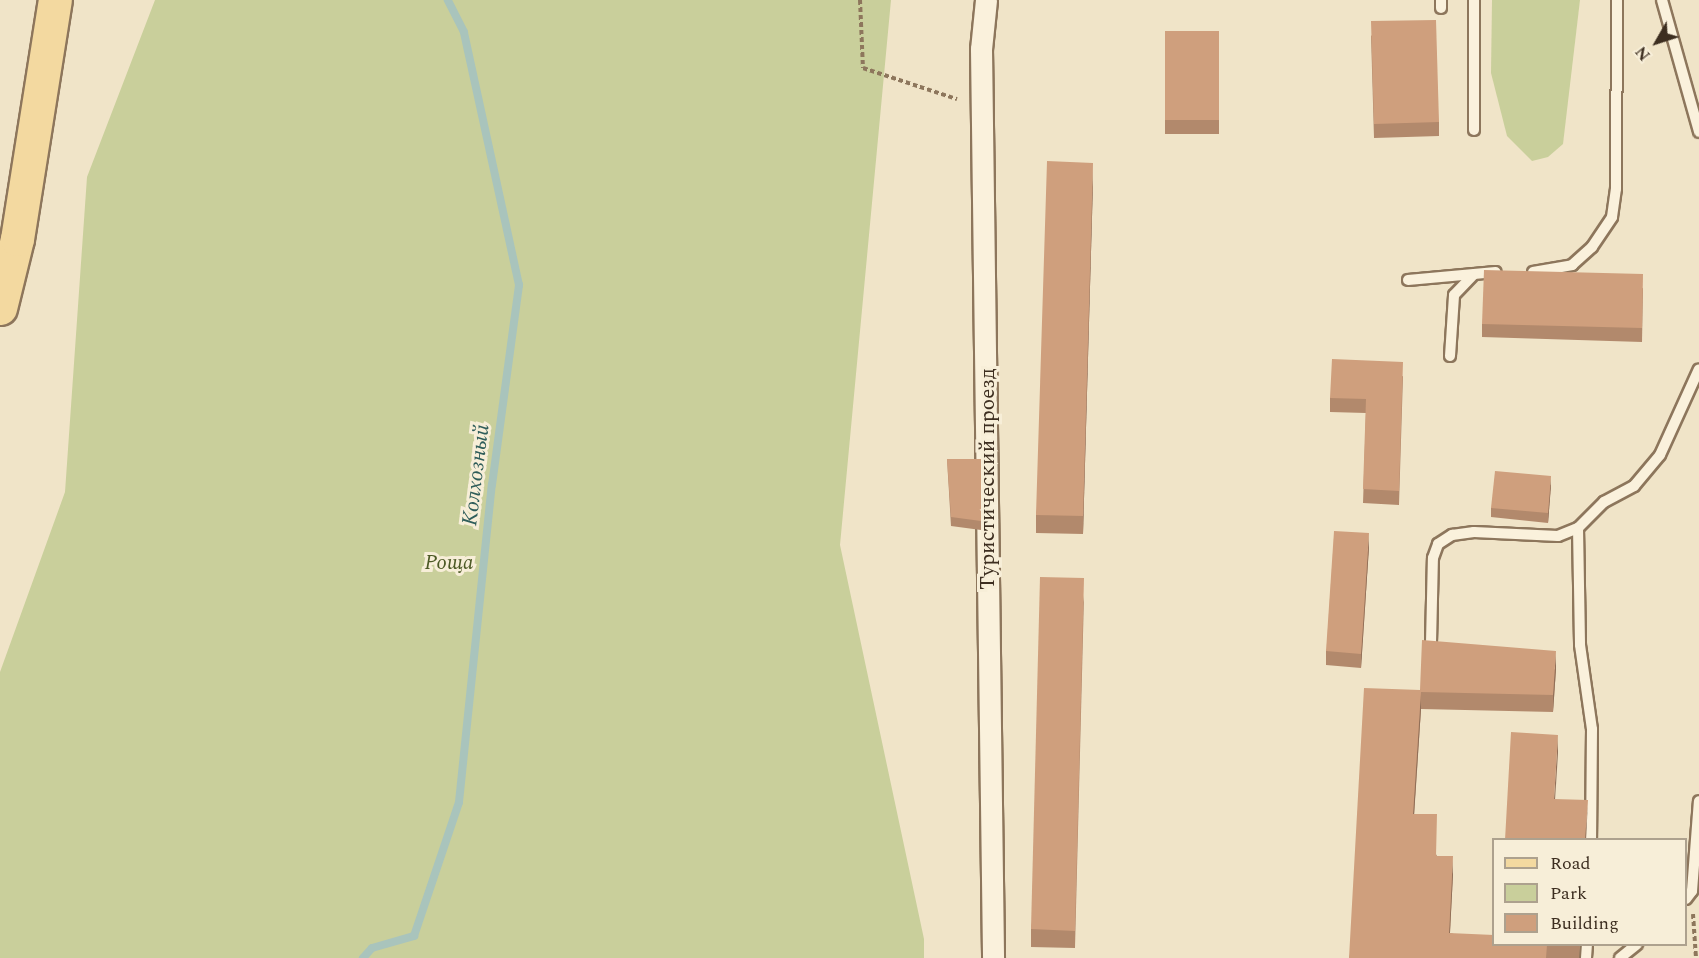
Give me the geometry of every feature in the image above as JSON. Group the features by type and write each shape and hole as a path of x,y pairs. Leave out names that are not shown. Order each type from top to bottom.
{"main road":[{"path":"0,308 25,195 55,0"}],"street":[{"name":"Туристический проезд","path":"986,0 981,49 993,958"}],"lane":[{"path":"1474,0 1474,130"},
{"path":"1408,280 1477,272 1546,272 1572,265 1592,247 1612,218 1616,189 1617,0"},
{"path":"1662,0 1699,132"},
{"path":"1450,356 1454,295 1464,281 1477,272"},
{"path":"1431,643 1434,551 1445,539 1474,532 1558,536 1578,528 1604,502 1634,486 1660,455 1699,369"},
{"path":"1578,528 1580,645 1592,729 1591,838"},
{"path":"1689,895 1699,801"},
{"path":"1620,958 1636,946"}],"path":[{"path":"860,0 863,68 982,107"},
{"path":"1689,895 1696,958"}],"green space":[{"name":"Роща","path":"155,0 891,0 840,545 924,939 924,958 0,958 0,672 65,492 87,177"},
{"path":"1492,0 1580,0 1563,144 1548,157 1532,161 1507,136 1491,73"}],"building":[{"path":"1436,20 1439,122 1374,124 1371,21"},
{"path":"1165,31 1219,31 1219,120 1165,120"},
{"path":"1047,161 1093,163 1083,516 1036,515"},
{"path":"1484,270 1643,274 1642,328 1482,324"},
{"path":"1332,359 1403,362 1399,491 1363,489 1366,399 1330,398"},
{"path":"947,459 981,459 981,521 951,517"},
{"path":"1495,471 1551,476 1548,513 1491,508"},
{"path":"1334,531 1369,533 1361,654 1326,651"},
{"path":"1040,577 1084,578 1075,931 1031,929"},
{"path":"1422,640 1556,651 1553,695 1421,692 1413,814 1437,814 1436,856 1453,856 1449,933 1492,935 1492,946 1547,946 1546,958 1349,958 1364,688 1420,690"},
{"path":"1511,732 1558,735 1554,799 1588,800 1585,838 1505,838"}],"waterway":[{"name":"Колхозный","path":"363,958 372,948 414,936 459,802 492,485 519,285 464,32 448,0"}]}
